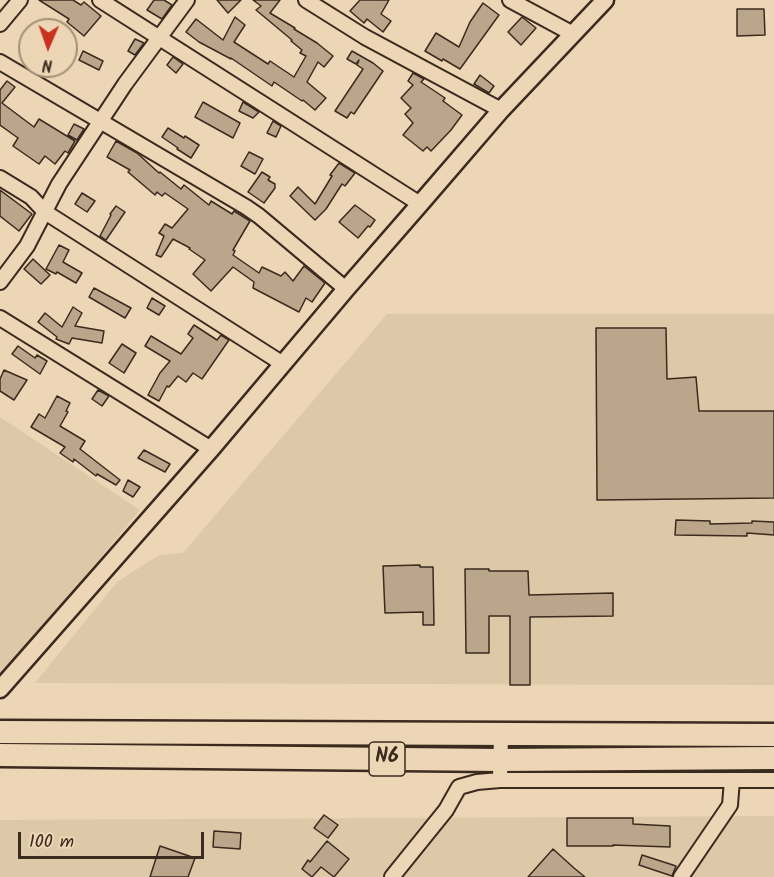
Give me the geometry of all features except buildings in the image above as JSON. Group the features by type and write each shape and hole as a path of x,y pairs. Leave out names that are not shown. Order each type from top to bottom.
{"highway":[{"name":"N6","path":"0,732 774,735"},
{"name":"N6","path":"0,755 500,770 774,758"}],"street":[{"path":"0,24 20,0"},
{"path":"100,0 420,204"},
{"path":"0,282 27,246 59,184 124,84 187,0"},
{"path":"306,0 365,37 501,110"},
{"path":"510,0 573,34"},
{"path":"0,689 211,449 345,289 501,110 605,0"},
{"path":"0,62 259,216 345,289"},
{"path":"0,178 31,197 45,212 283,364"},
{"path":"0,318 211,449"},
{"path":"500,770 501,734"},
{"path":"392,877 446,810 459,787 477,782 500,770 774,780"},
{"path":"681,877 730,805 732,780"}],"shaded area":[{"path":"387,314 774,314 774,685 35,683 117,582 159,555 183,553"},
{"path":"0,417 140,510 0,678"},
{"path":"774,816 774,877 0,877 0,820"}]}
